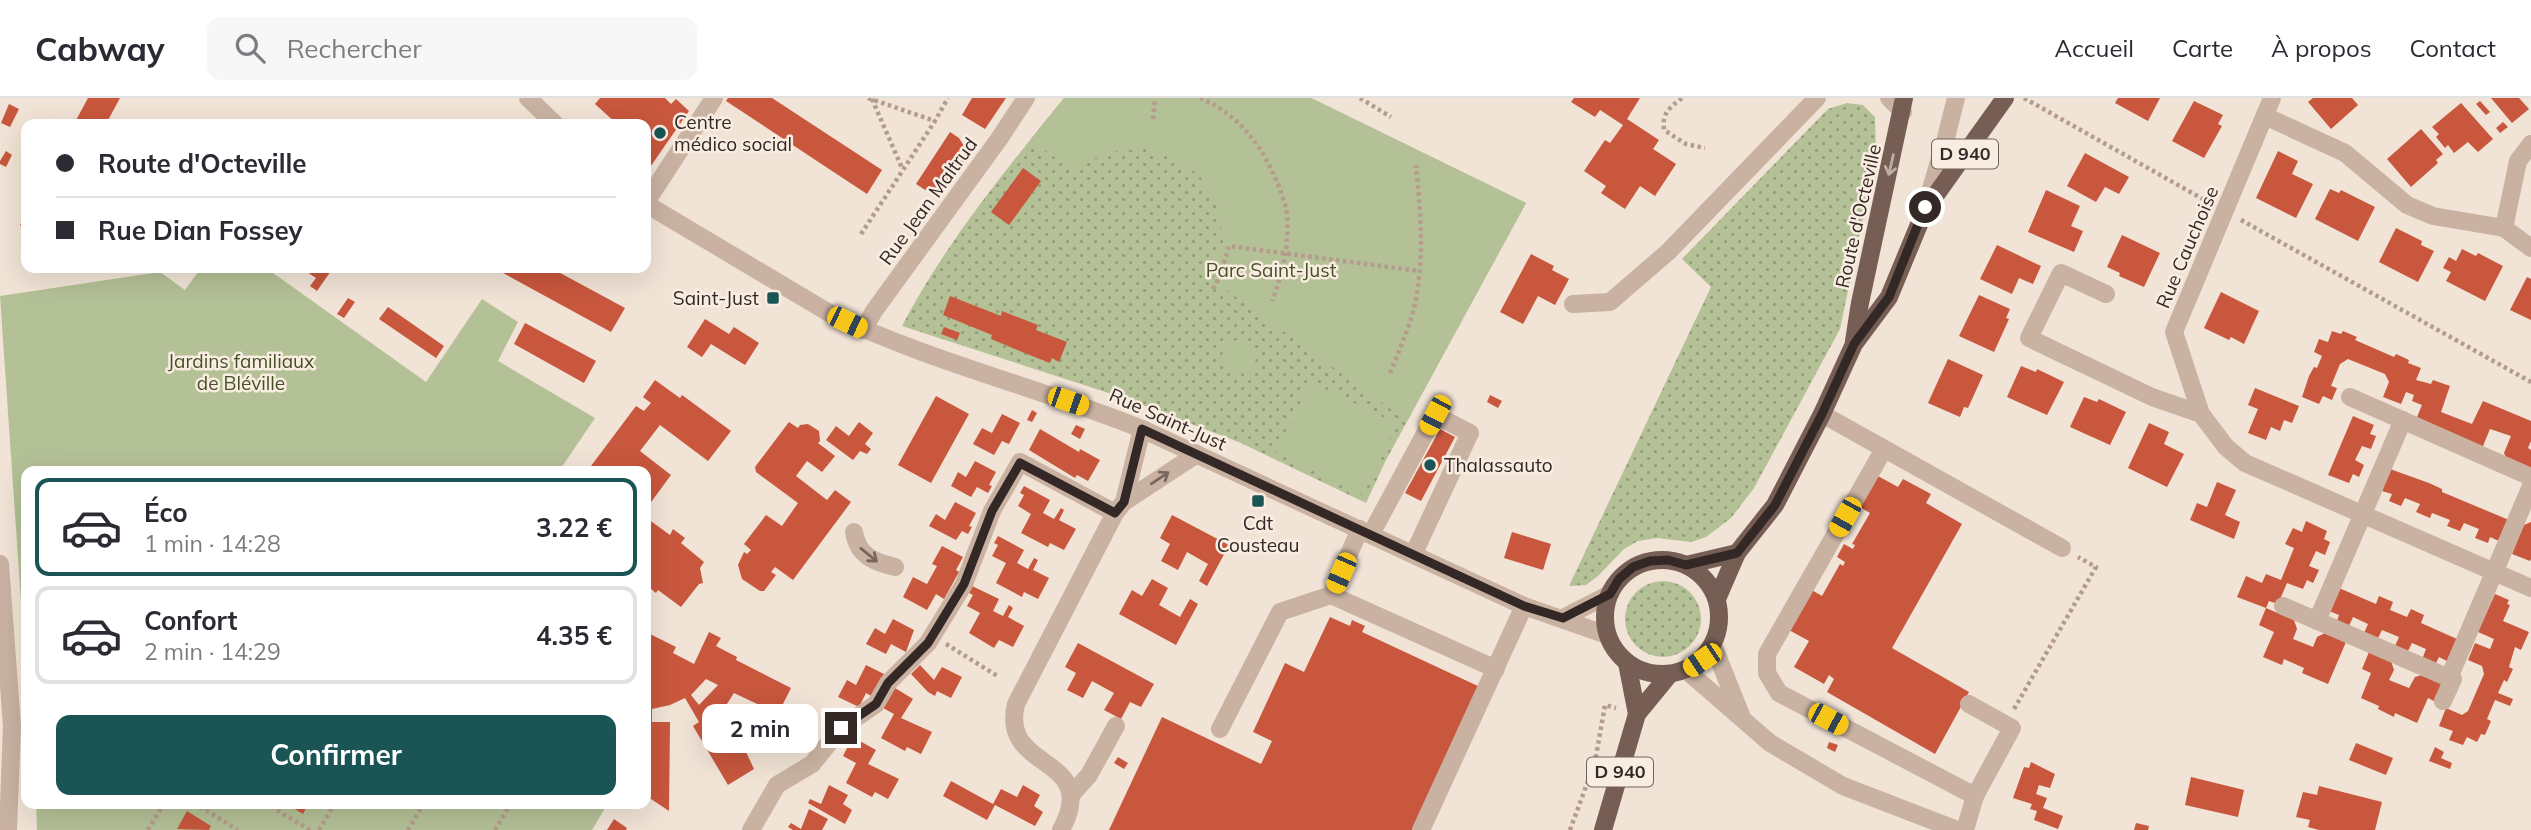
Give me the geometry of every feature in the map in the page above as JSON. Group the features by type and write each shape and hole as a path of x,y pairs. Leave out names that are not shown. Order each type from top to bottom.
{"main road":[{"name":"Route d'Octeville","path":"1717,599 1737,553 1775,505 1822,414 1854,344 1889,297 1924,210 2005,98"},
{"name":"Route d'Octeville","path":"1854,344 1860,303 1903,105"},
{"path":"1686,565 1737,553"},
{"path":"1668,560 1686,565 1699,573 1710,585 1717,599 1719,630 1713,645 1702,660 1686,670 1668,675 1654,674 1627,663 1615,650 1607,635 1605,607 1619,579 1633,567 1650,561 1668,560"},
{"name":"D 940","path":"1627,663 1637,714"},
{"name":"D 940","path":"1603,830 1637,714 1668,675"}],"street":[{"path":"528,98 550,119"},
{"path":"651,195 714,98"},
{"name":"Rue Jean Maltrud","path":"863,330 1026,98"},
{"path":"1573,304 1611,302 1668,253 1817,98"},
{"path":"1889,98 1903,105"},
{"path":"1924,210 1956,98"},
{"name":"Rue Cauchoise","path":"2272,98 2174,332 2201,414 2226,447 2245,463 2531,588"},
{"path":"2265,116 2345,153 2407,205 2433,216 2504,228 2531,248"},
{"path":"2504,228 2518,160 2531,144"},
{"name":"Rue Saint-Just","path":"651,206 831,314 863,330 1142,429 1524,606 1607,635"},
{"path":"2106,294 2061,273 2029,338 2152,397 2201,414"},
{"path":"2350,397 2531,477"},
{"path":"1822,414 2062,548"},
{"path":"1220,729 1280,612 1331,595 1435,415 1470,433 1414,553"},
{"path":"2316,621 2403,420"},
{"path":"1061,830 1070,814 1072,796 1064,776 1029,751 1014,732 1012,717 1016,704 1120,507 1142,429"},
{"path":"1884,449 1767,654 1767,673 1779,693 1975,796"},
{"path":"1120,507 1197,454"},
{"path":"751,830 776,785 812,764 841,728 876,704 888,683 928,643 964,584 992,511 1020,463 1120,507"},
{"path":"2449,678 2531,486"},
{"path":"854,532 856,542 866,557 895,567"},
{"path":"0,564 12,726 8,830"},
{"path":"1563,618 1610,594"},
{"path":"1331,595 1496,669"},
{"path":"1421,830 1524,606"},
{"path":"2283,606 2453,680 2443,701"},
{"path":"1713,645 1742,718"},
{"path":"1686,670 1770,743 1843,786 1957,830"},
{"path":"1965,830 1975,796 2012,728 1969,704"},
{"path":"1072,796 1089,775 1115,726"}],"path":[{"path":"861,234 948,98"},
{"path":"1153,119 1155,98"},
{"path":"1200,98 1210,102 1240,125 1265,153 1275,176 1287,213 1287,253 1272,301"},
{"path":"1360,98 1391,117"},
{"path":"1682,98 1667,109 1663,120 1664,130 1686,144 1705,148"},
{"path":"2023,98 2531,382"},
{"path":"870,99 935,121"},
{"path":"870,99 903,169"},
{"path":"1390,373 1410,320 1419,271 1421,219 1416,165"},
{"path":"1213,289 1229,246 1419,271"},
{"path":"2006,723 2096,567 2062,548"},
{"path":"933,635 999,677"},
{"path":"1570,830 1595,761 1605,705 1637,714"},
{"path":"148,830 160,809"},
{"path":"203,809 236,830"},
{"path":"275,809 310,830"},
{"path":"319,830 331,809"},
{"path":"408,830 420,809"},
{"path":"495,830 507,809"}],"green space":[{"name":"Parc Saint-Just","path":"1064,98 1311,98 1526,203 1385,462 1366,503 1241,443 1124,398 902,326 957,236"},
{"path":"1064,98 1311,98 1526,203 1407,421 1213,280 1223,243 1219,210 1200,176 1179,160 1145,149 1117,151 1095,158 1075,173 1031,139"},
{"path":"1847,103 1863,105 1875,117 1876,155 1840,329 1754,488 1731,518 1706,537 1691,542 1657,538 1638,541 1624,549 1586,585 1569,586 1711,287 1682,259 1828,109"},
{"name":"Jardins familiaux de Bléville","path":"153,273 161,273 185,290 197,273 273,273 426,382 482,299 518,322 498,361 595,418 562,466 21,466 21,601 0,296"},
{"path":"1239,340 1251,345 1256,357 1251,369 1239,374 1227,369 1222,357 1227,345"},
{"path":"1311,382 1397,424 1363,495 1276,453"},
{"path":"1656,581 1670,581 1684,587 1695,598 1701,619 1698,634 1690,646 1670,657 1656,657 1642,651 1631,640 1625,626 1625,612 1631,598 1642,587"},
{"path":"36,809 604,809 592,830 37,830"}],"building":[{"path":"88,98 120,98 109,119 77,119"},
{"name":"Centre médico social","path":"600,98 665,98 671,104 676,99 689,111 651,166 651,119 612,119 595,104"},
{"path":"728,98 772,98 882,170 867,194 726,101"},
{"path":"972,98 1006,98 985,129 962,115"},
{"path":"1574,98 1640,98 1627,119 1659,140 1653,149 1676,164 1655,196 1640,186 1625,209 1601,193 1606,186 1584,171 1605,140 1610,143 1623,125 1600,110 1595,117 1571,102"},
{"path":"2118,98 2160,98 2148,121 2115,103"},
{"path":"2313,98 2352,98 2358,105 2331,129 2308,102"},
{"path":"2491,98 2519,98 2529,109 2512,123"},
{"path":"2194,101 2223,115 2218,124 2222,126 2204,158 2172,141"},
{"path":"2480,101 2490,112 2486,115 2476,104"},
{"path":"2461,103 2493,139 2478,152 2468,142 2454,153 2448,145 2445,148 2436,137 2439,134 2432,127"},
{"path":"9,104 19,109 10,127 1,123"},
{"path":"2503,122 2508,127 2500,133 2496,128"},
{"path":"2421,129 2443,154 2436,160 2438,163 2411,187 2387,159"},
{"path":"950,132 959,138 969,154 939,199 916,184"},
{"path":"6,151 12,155 6,167 0,164 0,161"},
{"path":"2278,151 2298,161 2292,174 2313,184 2296,218 2256,198"},
{"path":"2085,153 2129,177 2119,194 2105,187 2096,202 2067,186"},
{"path":"1023,168 1041,181 1009,225 991,212"},
{"path":"2330,189 2339,193 2341,190 2375,207 2358,241 2315,219"},
{"path":"2046,190 2080,206 2071,226 2083,231 2074,252 2028,232"},
{"path":"2396,228 2422,241 2421,245 2434,251 2418,282 2379,262"},
{"path":"2122,235 2160,253 2144,287 2119,276 2120,273 2107,267"},
{"path":"1997,245 2041,266 2033,284 2019,278 2012,294 1980,279"},
{"path":"2462,249 2476,256 2478,253 2503,266 2485,301 2446,281 2451,272 2443,268 2449,257 2456,261"},
{"path":"1531,254 1554,266 1552,270 1569,279 1555,305 1538,296 1523,324 1500,312"},
{"path":"308,273 330,273 317,291 310,286 316,278"},
{"path":"503,273 560,273 625,308 611,332"},
{"path":"2527,277 2531,279 2531,320 2510,310"},
{"path":"2221,292 2259,311 2244,344 2204,328"},
{"path":"1979,295 2010,309 2006,318 2009,319 1994,352 1959,336"},
{"path":"950,296 1001,316 1002,311 1038,325 1036,330 1067,342 1059,362 1052,358 1050,363 1027,354 991,339 992,335 943,315"},
{"path":"348,298 355,302 344,318 337,314"},
{"path":"388,307 444,346 436,358 379,319"},
{"path":"705,319 729,334 734,327 759,343 745,365 711,344 702,357 687,347"},
{"path":"525,323 596,361 584,383 514,344"},
{"path":"944,327 960,333 957,340 941,334"},
{"path":"2332,331 2341,334 2343,331 2357,337 2355,340 2394,357 2396,354 2409,360 2408,363 2421,368 2416,380 2431,384 2433,380 2450,386 2441,412 2472,424 2483,401 2531,421 2531,441 2528,448 2531,450 2531,471 2507,460 2504,453 2511,436 2490,429 2483,446 2477,448 2417,417 2422,405 2412,401 2414,395 2406,392 2401,404 2383,397 2389,382 2385,374 2348,359 2340,364 2331,386 2337,388 2332,400 2323,396 2319,404 2302,397 2309,376 2314,367 2317,368 2322,356 2314,352 2319,339 2328,342"},
{"path":"1948,359 1983,375 1968,408 1964,407 1960,417 1928,403"},
{"path":"2021,366 2036,372 2037,369 2064,382 2047,415 2007,397"},
{"path":"655,380 680,398 682,395 731,431 708,461 660,425 640,451 671,475 651,502 651,466 591,466 636,406 644,411 651,403 643,397"},
{"path":"2255,388 2299,406 2292,423 2284,420 2280,431 2271,427 2266,440 2248,433 2258,409 2248,405"},
{"path":"1490,395 1502,401 1498,408 1487,402"},
{"path":"936,396 969,414 931,483 898,465"},
{"path":"2084,397 2097,402 2099,399 2126,412 2110,445 2070,427"},
{"path":"1032,410 1037,413 1032,422 1027,420"},
{"path":"1002,414 1020,423 1009,444 1002,441 994,455 973,444 982,428 992,433"},
{"path":"2353,416 2374,425 2370,434 2376,436 2371,449 2362,446 2355,460 2364,465 2359,477 2353,474 2349,483 2328,475"},
{"path":"789,422 798,428 808,424 819,431 818,443 835,456 822,472 807,461 796,476 827,500 835,490 851,502 793,580 775,567 771,572 776,575 764,591 760,591 742,579 738,565 744,552 747,554 751,550 744,544 766,515 782,526 798,503 756,472 755,467"},
{"path":"859,422 873,433 865,444 871,449 867,454 860,451 853,460 826,440 836,426 849,436"},
{"path":"2149,423 2169,432 2164,444 2184,454 2167,487 2128,468"},
{"path":"1076,425 1085,429 1080,439 1071,434"},
{"path":"1040,429 1079,452 1080,449 1100,460 1088,481 1077,475 1075,478 1029,450"},
{"name":"Thalassauto","path":"1440,429 1455,437 1421,501 1405,493"},
{"path":"975,461 996,472 988,493 977,487 971,497 951,486 958,472 966,477"},
{"path":"2390,469 2429,483 2442,489 2442,492 2509,520 2501,542 2490,537 2488,543 2475,538 2479,529 2464,523 2460,531 2447,526 2450,520 2432,513 2430,518 2416,512 2420,504 2405,498 2401,506 2389,501 2392,494 2382,491"},
{"path":"1876,475 1898,487 1903,479 1931,494 1926,503 1962,524 1892,648 1969,692 1935,754 1827,692 1834,679 1829,675 1824,684 1794,667 1809,641 1787,629 1810,589 1822,596 1840,564 1843,566 1845,562 1837,557 1844,544 1853,549 1855,545 1852,544 1870,513 1858,506"},
{"path":"2217,482 2236,490 2225,515 2240,522 2234,539 2190,520 2197,503 2207,507"},
{"path":"1024,486 1050,500 1043,513 1054,519 1061,508 1064,510 1059,520 1076,529 1064,550 1050,543 1048,547 1021,533 1031,514 1018,506 1024,495 1020,493"},
{"path":"955,502 976,513 968,534 962,531 956,540 929,526 936,514 945,520"},
{"path":"1172,515 1229,545 1207,586 1199,581 1208,564 1187,552 1178,570 1161,561 1170,544 1160,538"},
{"path":"651,521 670,535 673,529 685,538 681,543 704,562 700,568 703,583 699,584 681,607 658,590 656,593 651,589"},
{"path":"2306,521 2327,531 2324,539 2330,542 2325,555 2316,551 2309,566 2319,570 2313,583 2307,580 2303,589 2287,583 2278,604 2269,601 2266,608 2237,597 2246,576 2262,583 2266,574 2281,580 2294,548 2285,544 2293,528 2302,532"},
{"path":"2531,522 2530,561 2512,554 2524,525"},
{"path":"1512,532 1551,544 1543,570 1504,558"},
{"path":"998,536 1024,550 1017,563 1028,569 1034,558 1038,560 1033,570 1049,578 1038,599 1024,592 1022,597 996,583 1006,563 992,556 998,545 994,543"},
{"path":"942,546 963,557 956,570 959,572 944,599 936,594 927,610 903,597 913,577 927,584 937,566 932,564"},
{"path":"1152,579 1168,588 1159,605 1180,617 1190,599 1198,604 1176,645 1119,614 1132,590 1142,596"},
{"path":"972,586 999,599 993,611 1003,616 1009,605 1013,608 1008,617 1024,626 1013,647 999,640 994,648 969,633 980,613 967,606 973,595 969,593"},
{"path":"2339,588 2376,604 2379,596 2393,602 2390,610 2407,617 2411,609 2424,615 2421,623 2457,639 2447,661 2439,657 2436,663 2423,657 2426,649 2412,643 2408,651 2395,646 2399,637 2382,630 2378,638 2364,633 2368,624 2353,617 2349,626 2337,621 2339,615 2329,611"},
{"path":"2495,594 2509,600 2507,604 2510,605 2503,621 2529,632 2521,650 2515,647 2509,667 2513,669 2498,693 2513,699 2510,706 2495,700 2487,719 2491,721 2485,735 2481,734 2477,742 2467,737 2463,745 2449,740 2453,731 2439,726 2446,708 2462,715 2468,711 2484,674 2482,666 2468,660 2475,643 2490,649 2494,639 2478,632"},
{"path":"2266,608 2294,620 2297,629 2293,639 2313,647 2317,637 2325,633 2346,642 2328,684 2302,673 2304,668 2284,659 2282,665 2263,657 2274,632 2259,625"},
{"path":"1330,617 1350,626 1352,620 1365,626 1362,632 1480,687 1413,830 1109,830 1162,717 1261,764 1272,741 1253,732 1285,663 1304,672"},
{"path":"893,619 914,630 906,652 891,644 886,654 866,644 875,628 885,634"},
{"path":"709,632 721,638 716,646 737,657 736,660 791,688 778,714 734,693 725,707 754,769 728,785 693,726 699,722 685,698 652,709 652,722 670,722 669,811 651,799 651,634 676,647 673,653 694,664","holes":["706,679 718,685 699,705 691,695"]},
{"path":"1078,643 1154,684 1141,707 1130,702 1121,719 1104,710 1114,693 1092,681 1083,698 1067,690 1076,673 1065,667"},
{"path":"2369,652 2391,661 2394,670 2389,680 2409,688 2415,677 2422,675 2444,684 2436,702 2428,698 2417,723 2395,713 2394,717 2361,698 2371,673 2362,669"},
{"path":"866,665 884,674 873,697 866,693 859,707 838,697 847,680 856,685"},
{"path":"920,665 934,680 942,667 962,677 951,698 937,691 935,696 928,692 911,674"},
{"path":"895,688 913,699 901,718 932,732 921,754 907,747 905,751 881,738 894,714 883,708"},
{"path":"849,735 876,750 868,764 899,779 888,799 875,792 872,797 846,783 856,763 843,756 848,746 844,744"},
{"path":"1829,742 1838,745 1835,752 1827,748"},
{"path":"2356,743 2393,758 2386,775 2349,760"},
{"path":"2435,747 2444,752 2441,758 2452,763 2450,769 2429,761"},
{"path":"1118,757 1128,763 1124,769 1114,763"},
{"path":"2031,762 2055,774 2050,788 2039,785 2036,794 2047,798 2043,808 2063,816 2058,829 2034,820 2037,811 2030,809 2032,804 2013,798 2024,767 2029,768"},
{"path":"2191,777 2244,790 2238,817 2185,805"},
{"path":"951,781 993,804 1001,789 1017,797 1023,785 1040,795 1034,806 1043,812 1035,826 995,805 987,820 943,796"},
{"path":"829,785 848,795 843,804 852,810 845,824 808,803 810,799 821,804"},
{"path":"2319,786 2382,802 2375,830 2319,830 2308,827 2310,820 2296,817 2303,792 2317,795"},
{"path":"809,809 828,819 822,830 793,830 788,827 791,823 801,829"},
{"path":"187,811 211,826 209,830 177,829"},
{"path":"614,819 627,828 626,830 607,830"},
{"path":"2136,823 2149,826 2148,830 2134,830"}],"place":[{"name":"Centre médico social","path":"660,133"},
{"name":"Saint-Just","path":"773,298"},
{"name":"Thalassauto","path":"1430,465"},
{"name":"Cdt Cousteau","path":"1258,501"}],"route":[{"path":"841,728 876,704 888,683 928,643 964,584 992,511 1020,463 1115,513 1124,502 1142,429 1524,606 1563,618 1610,594 1619,579 1633,567 1650,561 1668,560 1686,565 1737,553 1775,505 1822,414 1854,344 1889,297 1925,207"}]}
